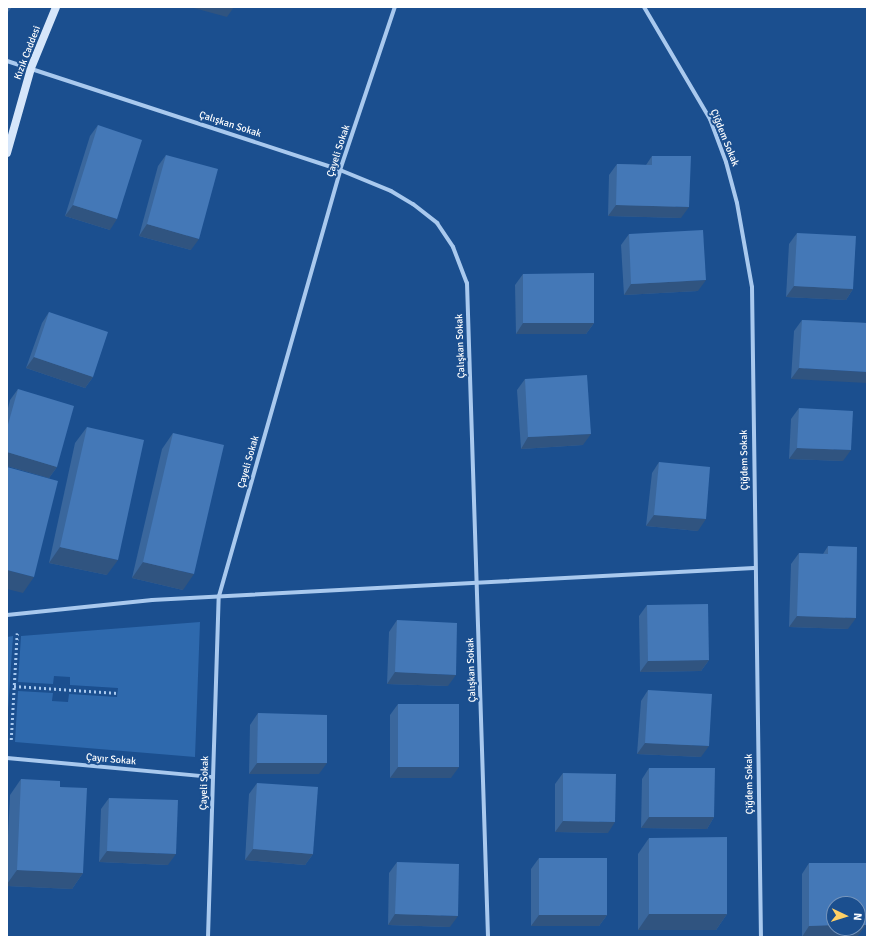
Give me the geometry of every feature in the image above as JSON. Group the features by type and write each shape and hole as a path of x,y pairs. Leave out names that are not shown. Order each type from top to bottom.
{"street":[{"name":"Kızık Caddesi","path":"7,153 31,68 56,7"},
{"name":"Çayeli Sokak","path":"208,937 219,596 340,170 395,7"},
{"name":"Çiğdem Sokak","path":"644,7 710,119 726,162 738,203 752,288 754,568 761,937"},
{"name":"Çalışkan Sokak","path":"7,62 31,68 340,170 391,191 413,204 437,223 453,247 468,283 488,937"},
{"path":"7,615 152,600 477,581 754,568"},
{"name":"Çayır Sokak","path":"8,758 213,778"}],"path":[{"path":"8,758 18,614"},
{"path":"14,686 118,693"}],"shaded area":[{"path":"200,622 195,757 15,742 18,691 53,693 52,701 68,702 69,694 117,697 118,688 70,685 70,677 54,676 53,684 18,682 21,636"},
{"path":"13,636 7,725 7,637"}],"building":[{"path":"98,125 142,140 117,219 73,205"},
{"path":"166,155 218,169 199,239 147,224"},
{"path":"652,156 691,156 689,207 616,205 617,164 652,165"},
{"path":"703,230 706,280 631,284 629,234"},
{"path":"797,233 856,236 853,289 794,286"},
{"path":"594,273 594,323 523,323 523,274"},
{"path":"49,312 108,332 93,377 34,357"},
{"path":"802,320 867,323 867,372 799,368"},
{"path":"587,375 591,434 528,437 525,379"},
{"path":"18,389 74,406 57,467 7,452 7,428"},
{"path":"799,408 853,411 851,450 797,448"},
{"path":"87,427 144,440 118,560 60,547"},
{"path":"173,433 224,445 194,574 143,562"},
{"path":"659,462 710,467 706,519 654,515"},
{"path":"7,467 58,481 34,577 7,570"},
{"path":"828,546 857,547 856,618 797,616 799,553 828,554"},
{"path":"708,604 709,660 648,661 647,605"},
{"path":"397,620 457,623 456,675 395,672"},
{"path":"648,690 712,694 709,746 645,743"},
{"path":"398,704 459,704 459,767 398,767"},
{"path":"258,713 327,715 327,763 257,763"},
{"path":"649,768 715,768 714,817 649,817"},
{"path":"563,773 616,774 615,822 563,821"},
{"path":"21,779 60,781 60,787 87,788 83,873 17,870"},
{"path":"257,783 318,787 313,854 253,849"},
{"path":"109,798 178,800 176,854 107,851"},
{"path":"727,837 727,914 649,914 649,838"},
{"path":"539,858 607,858 607,915 539,915"},
{"path":"397,862 459,864 458,916 395,914"},
{"path":"809,863 866,863 866,896 826,896 826,925 809,926"}]}
